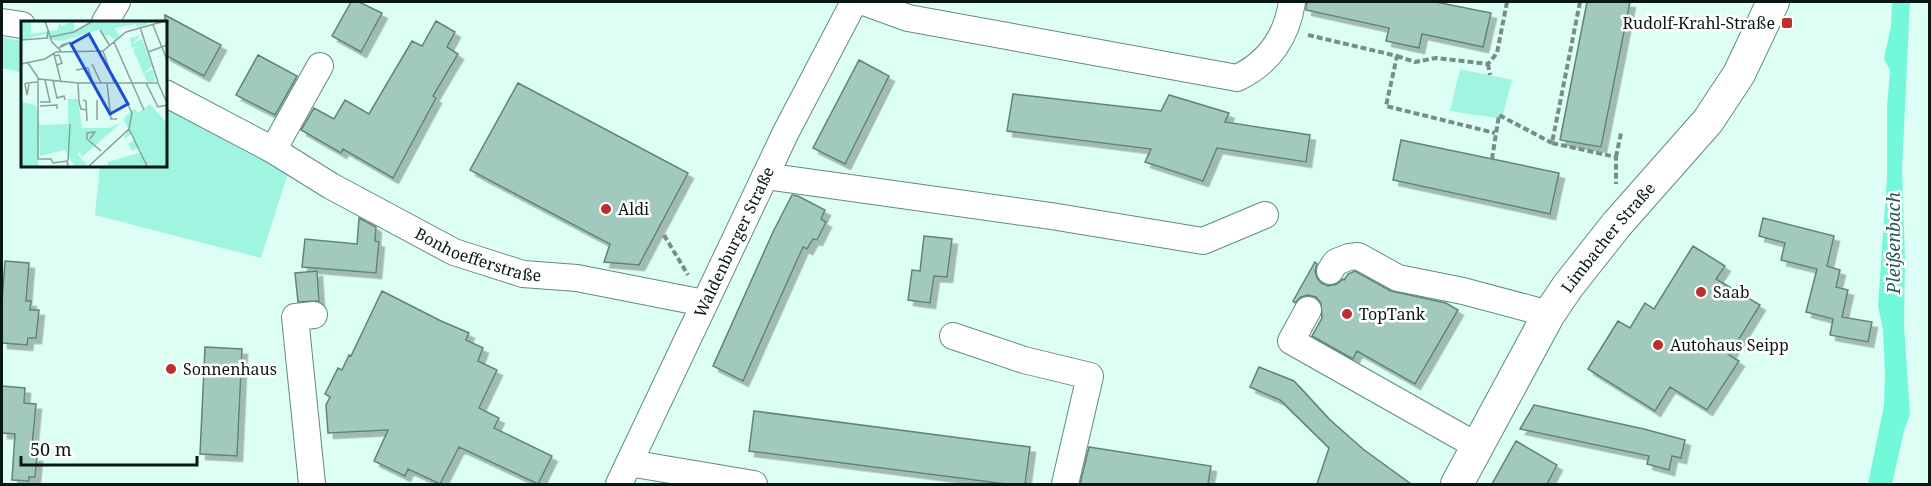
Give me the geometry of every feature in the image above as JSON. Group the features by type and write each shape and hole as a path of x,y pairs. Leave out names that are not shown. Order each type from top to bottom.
{"main road":[{"name":"Limbacher Straße","path":"1457,484 1549,314 1617,224 1708,121 1739,74 1773,2"}],"street":[{"path":"106,21 117,2"},
{"name":"Waldenburger Straße","path":"624,474 765,176 854,2"},
{"path":"864,2 908,18 1237,78 1251,71 1266,59 1278,45 1292,2"},
{"path":"2,21 21,25"},
{"path":"273,150 320,66"},
{"name":"Bonhoefferstraße","path":"166,94 273,150 331,186 454,252 524,274 577,278 704,303"},
{"path":"765,176 1051,216 1203,241 1265,215"},
{"path":"1330,271 1336,262 1358,256 1398,278 1463,291 1549,314"},
{"path":"1308,310 1291,340 1477,446"},
{"path":"312,484 295,317 314,315"},
{"path":"953,336 1024,360 1090,376 1065,484"},
{"path":"624,474 754,484"}],"path":[{"path":"1490,75 1488,64 1497,53 1507,2"},
{"path":"1552,143 1580,2"},
{"path":"1284,30 1415,62 1436,58 1488,64"},
{"path":"1397,56 1386,106 1495,133"},
{"path":"1492,159 1499,115 1552,143 1616,157"},
{"path":"1617,224 1616,157 1621,133"},
{"path":"664,235 704,303"}],"shaded area":[{"path":"2,37 21,41 21,73 2,68"},
{"path":"1460,69 1512,80 1502,119 1450,111"},
{"path":"166,107 288,173 261,258 95,215 100,166 166,166"}],"water":[{"name":"Pleißenbach","path":"1892,2 1910,2 1902,170 1905,259 1904,325 1910,415 1892,484 1868,484 1884,405 1883,330 1878,306 1887,178 1887,107 1890,70 1884,59 1891,26"}],"building":[{"path":"351,2 359,2 382,13 361,52 332,36"},
{"path":"1307,2 1436,2 1491,13 1483,47 1422,34 1419,48 1386,41 1389,28 1306,10"},
{"path":"1587,2 1630,2 1601,147 1560,140"},
{"path":"165,15 221,45 204,76 166,56"},
{"path":"436,21 455,32 447,47 458,54 433,96 436,98 393,178 343,149 341,153 301,130 314,108 334,119 345,100 369,114 412,41 422,46"},
{"path":"258,55 297,76 275,115 236,95"},
{"path":"859,60 889,76 845,164 813,148"},
{"name":"Aldi","path":"518,83 688,173 639,265 604,262 610,244 470,170"},
{"path":"1013,94 1161,111 1169,95 1229,113 1225,122 1310,135 1306,162 1217,148 1203,181 1145,162 1151,149 1007,131"},
{"path":"1401,140 1559,173 1550,214 1393,180"},
{"path":"792,195 825,210 821,219 826,222 817,240 813,239 807,249 803,247 743,381 713,366"},
{"path":"359,218 376,227 375,241 379,242 376,273 302,267 305,239 357,244"},
{"path":"1763,218 1834,236 1827,266 1840,270 1836,287 1848,290 1842,317 1872,322 1868,342 1830,335 1833,319 1806,312 1817,269 1781,260 1785,243 1759,236"},
{"path":"924,236 952,239 947,277 934,276 930,303 908,300 912,270 920,271"},
{"name":"Autohaus Seipp","path":"1693,246 1725,266 1716,279 1760,305 1729,355 1739,361 1707,410 1670,387 1655,411 1588,369 1618,321 1630,328 1645,303 1654,309"},
{"path":"5,261 29,263 26,301 31,301 30,310 39,310 36,338 28,338 27,345 2,343"},
{"path":"1315,262 1317,278 1328,286 1337,284 1355,271 1391,291 1446,303 1458,310 1415,384 1357,351 1353,359 1312,336 1322,318 1321,303 1316,297 1308,295 1301,297 1295,303 1293,301"},
{"path":"317,271 319,301 298,302 295,273"},
{"path":"382,291 469,333 466,340 483,348 478,361 497,370 479,408 499,418 494,428 552,456 538,484 459,447 440,484 408,469 405,476 374,461 388,430 328,433 326,405 330,397 325,394 338,368 342,370 349,355 351,356"},
{"path":"205,347 242,349 237,456 200,454"},
{"path":"1259,367 1294,381 1329,419 1363,449 1411,484 1317,484 1329,448 1280,400 1250,387"},
{"path":"2,386 25,388 24,403 36,404 31,456 37,456 35,477 29,477 29,481 12,480 15,434 2,433"},
{"path":"1534,405 1685,440 1681,458 1672,456 1669,470 1647,464 1649,456 1520,429"},
{"path":"754,411 1030,447 1025,484 1006,484 749,451"},
{"path":"1516,441 1557,465 1547,484 1492,484"},
{"path":"1089,447 1211,466 1208,484 1080,484"}],"place":[{"name":"Rudolf-Krahl-Straße","path":"1787,23"},
{"name":"Aldi","path":"606,209"},
{"name":"Saab","path":"1701,292"},
{"name":"TopTank","path":"1347,314"},
{"name":"Autohaus Seipp","path":"1658,345"},
{"name":"Sonnenhaus","path":"171,369"}]}
